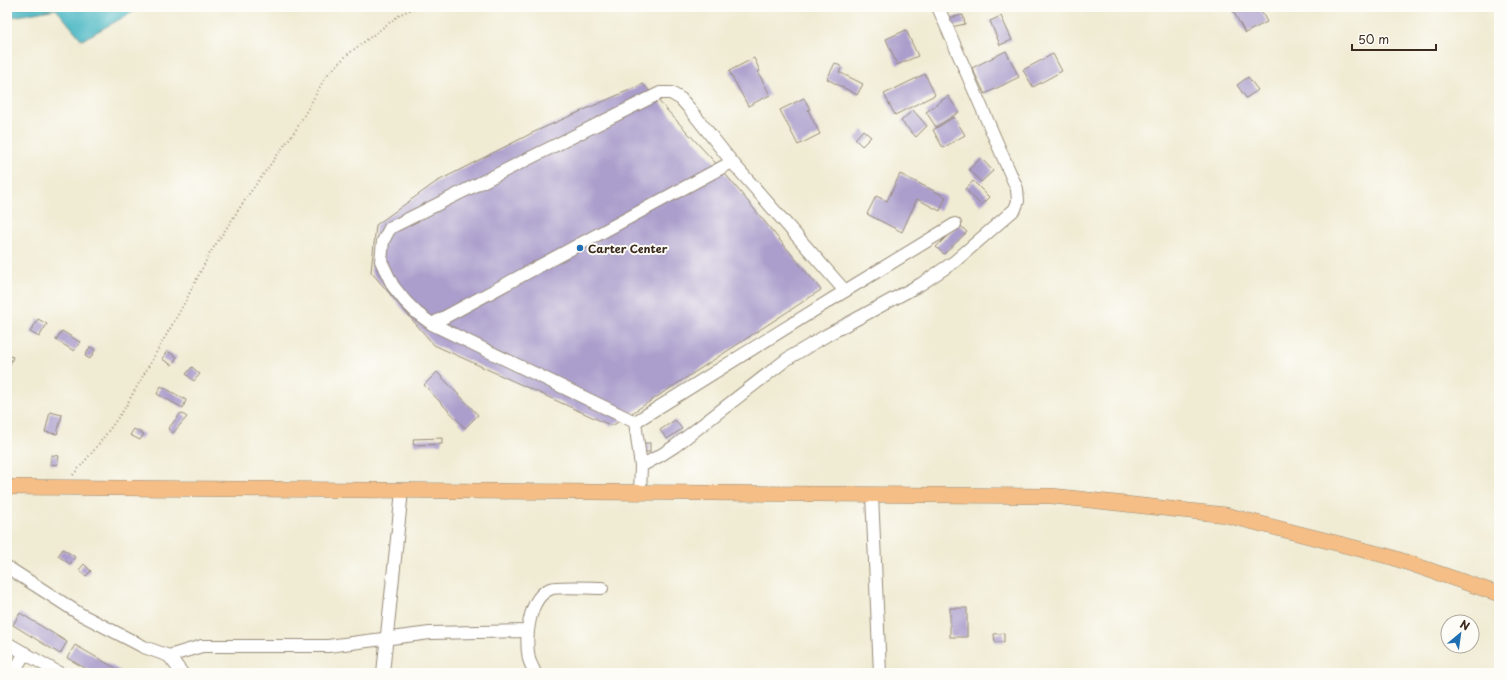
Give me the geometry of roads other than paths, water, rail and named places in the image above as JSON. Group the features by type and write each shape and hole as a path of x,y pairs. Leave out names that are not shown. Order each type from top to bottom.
{"main road":[{"path":"7,487 1052,496 1226,516 1391,557 1499,594"}],"street":[{"path":"641,466 675,446 787,359 921,284 945,268 1015,209 1018,201 1017,189 938,7"},
{"path":"635,422 432,324 417,313 393,286 381,261 383,241 390,228 660,93 671,93 681,99 689,108 732,162 845,291"},
{"path":"432,324 732,162"},
{"path":"635,422 845,291 956,224"},
{"path":"635,422 641,466 640,493"},
{"path":"383,673 402,491"},
{"path":"872,495 880,673"},
{"path":"7,567 80,614 144,647 169,656 182,673"},
{"path":"534,673 529,659 527,631 534,605 540,596 550,589 602,588"},
{"path":"169,656 202,646 328,646 430,633 527,631"},
{"path":"7,643 59,673"},
{"path":"13,673 25,653"}],"water":[{"path":"7,7 142,7 82,40 56,9 7,18"}],"place":[{"name":"Carter Center","path":"580,248"}]}
